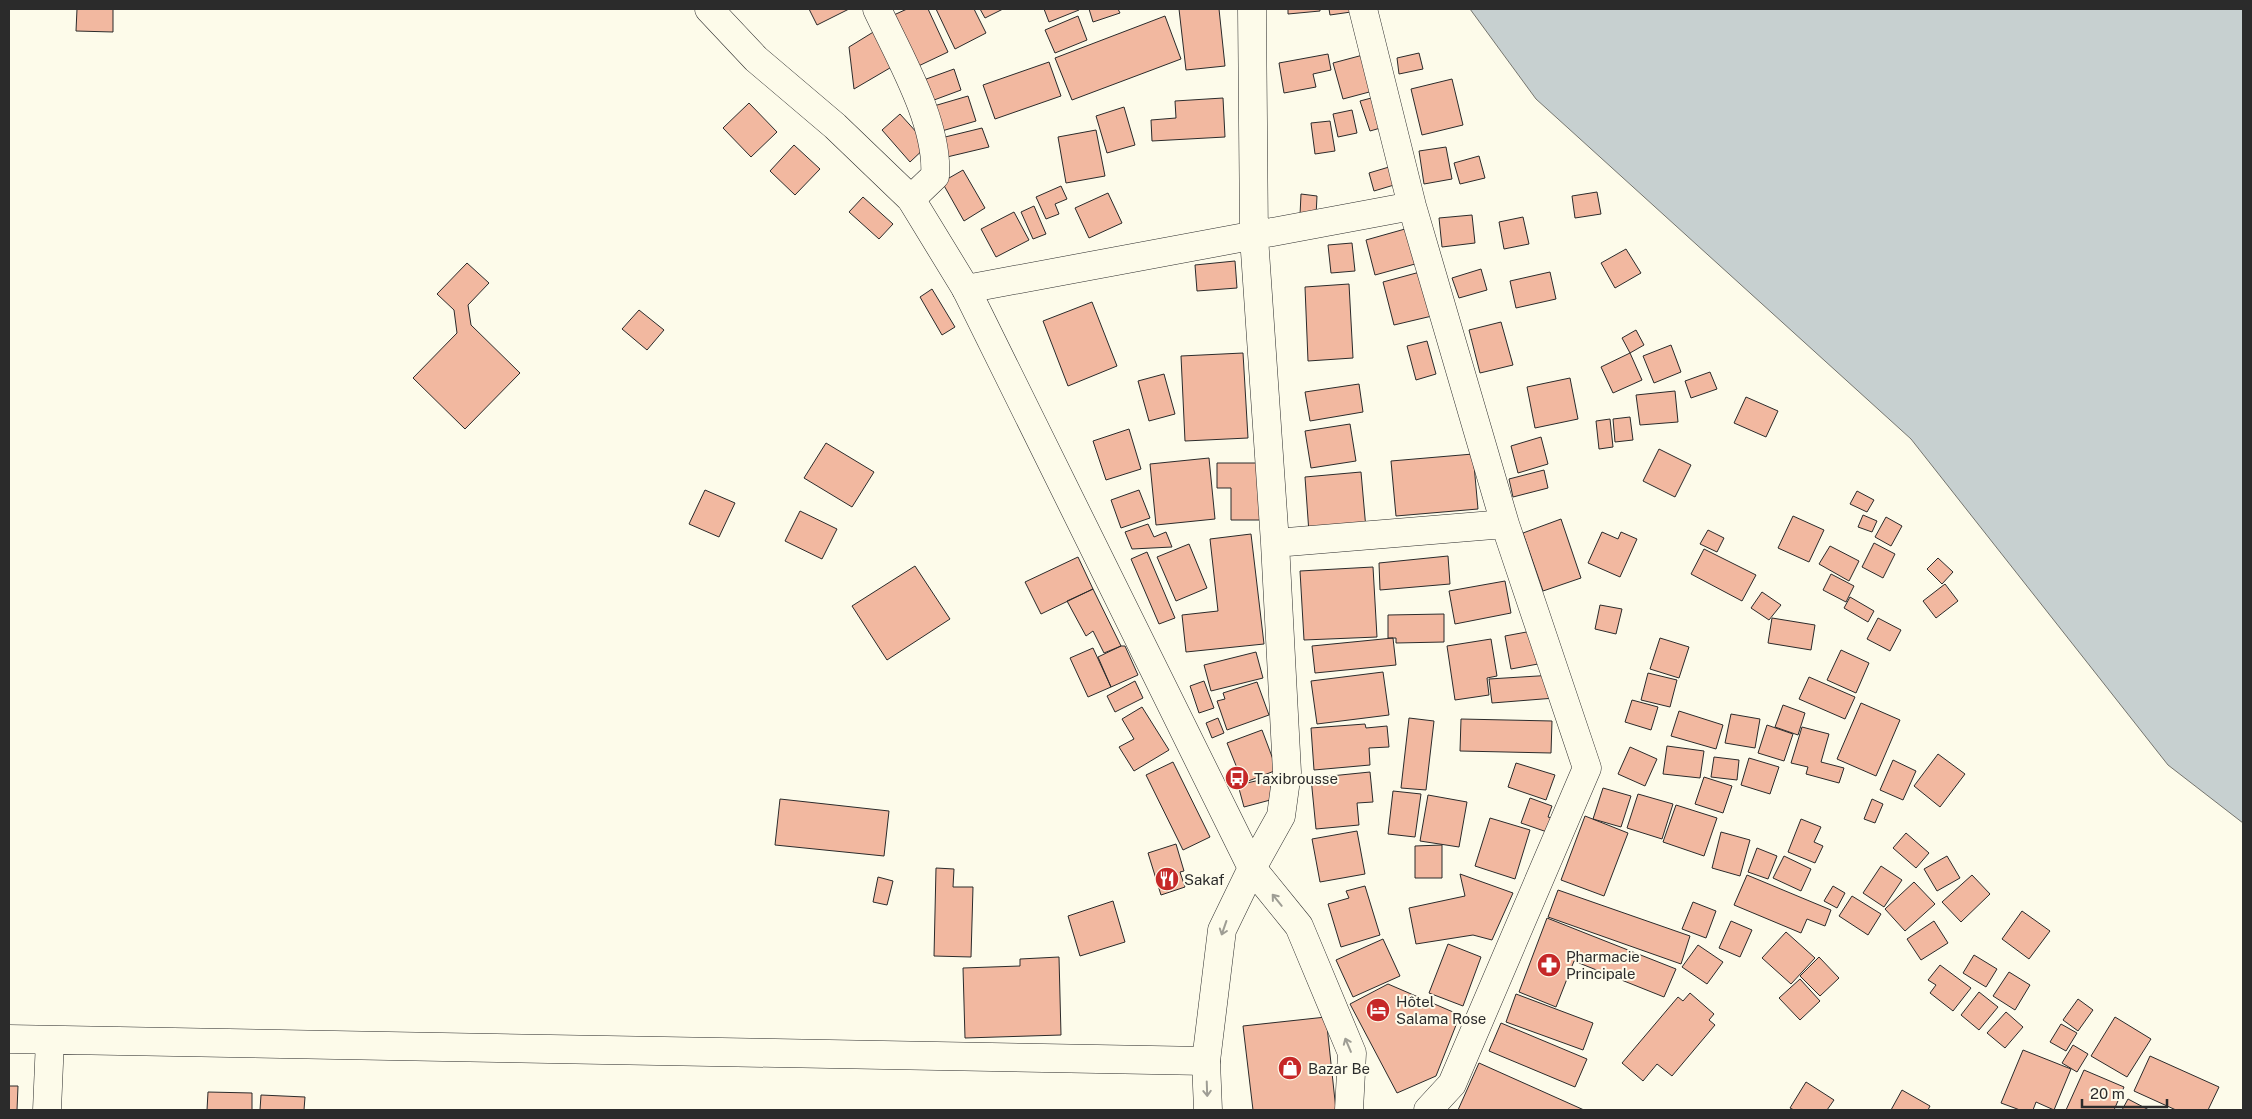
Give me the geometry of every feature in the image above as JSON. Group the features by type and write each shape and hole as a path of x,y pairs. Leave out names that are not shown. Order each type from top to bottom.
{"street":[{"path":"709,9 756,59 836,126 910,199 966,289 1252,868 1299,926 1352,1053 1349,1110"},
{"path":"877,9 916,92 937,159 936,176 910,199"},
{"path":"1208,1110 1206,1061 1222,930 1252,868 1281,816 1287,772 1275,543 1254,237 1252,9"},
{"path":"1363,9 1412,206 1505,524 1587,768 1452,1084 1428,1110"},
{"path":"966,289 1254,237 1412,206"},
{"path":"1275,543 1505,524"},
{"path":"9,1039 1206,1061"},
{"path":"47,1110 50,1040"}],"shaded area":[{"path":"1470,9 2243,9 2243,823 2168,765 1911,439 1536,99"}],"building":[{"path":"77,9 113,9 113,32 76,31"},
{"path":"809,9 849,9 817,25"},
{"path":"907,9 928,9 948,52 910,70 885,19"},
{"path":"936,9 974,9 986,33 955,49"},
{"path":"980,9 1003,9 985,18"},
{"path":"1044,9 1079,9 1079,10 1049,22"},
{"path":"1089,9 1118,9 1120,13 1093,22"},
{"path":"1179,9 1219,9 1225,66 1186,70"},
{"path":"1288,9 1320,9 1320,11 1288,14"},
{"path":"1329,9 1351,9 1351,12 1330,15"},
{"path":"1078,16 1087,40 1055,53 1045,30"},
{"path":"1165,16 1181,59 1072,100 1055,58"},
{"path":"875,31 895,65 854,89 849,47"},
{"path":"1419,53 1423,69 1399,74 1397,58"},
{"path":"1328,54 1331,70 1313,74 1316,87 1284,93 1279,63"},
{"path":"1363,55 1373,91 1343,99 1333,63"},
{"path":"1049,62 1061,96 995,119 983,85"},
{"path":"954,69 961,90 926,103 918,82"},
{"path":"1452,79 1463,125 1422,135 1411,89"},
{"path":"968,96 976,121 935,133 927,108"},
{"path":"1375,97 1384,127 1370,131 1360,101"},
{"path":"1223,98 1225,137 1152,141 1151,120 1176,118 1175,101"},
{"path":"749,103 777,132 751,157 723,128"},
{"path":"1124,107 1135,145 1107,153 1096,116"},
{"path":"1352,110 1357,133 1338,137 1333,114"},
{"path":"900,114 928,145 910,162 882,130"},
{"path":"1330,121 1335,151 1315,154 1311,123"},
{"path":"982,128 989,147 947,157 941,138"},
{"path":"1096,130 1105,176 1066,183 1058,137"},
{"path":"794,145 820,169 795,195 770,171"},
{"path":"1446,147 1452,179 1424,184 1419,151"},
{"path":"1479,156 1485,178 1460,184 1454,163"},
{"path":"1389,167 1394,185 1374,191 1369,173"},
{"path":"963,170 985,208 964,221 942,182"},
{"path":"1061,186 1067,199 1055,204 1059,214 1046,219 1036,197"},
{"path":"1597,192 1601,214 1575,218 1572,196"},
{"path":"1108,193 1122,223 1089,238 1075,208"},
{"path":"1301,194 1317,196 1316,216 1300,215"},
{"path":"863,197 893,224 879,239 849,212"},
{"path":"1034,206 1046,234 1033,239 1021,212"},
{"path":"1014,212 1029,240 996,257 981,229"},
{"path":"1472,215 1475,243 1442,247 1439,218"},
{"path":"1523,217 1529,244 1504,249 1499,222"},
{"path":"1405,229 1415,264 1375,275 1366,240"},
{"path":"1352,243 1355,271 1331,273 1328,245"},
{"path":"1626,249 1641,273 1615,288 1601,263"},
{"path":"1235,261 1237,288 1197,291 1195,265"},
{"path":"467,263 489,283 468,305 471,325 520,373 465,429 413,378 457,333 454,310 437,294"},
{"path":"1481,269 1487,290 1459,298 1452,278"},
{"path":"1420,272 1432,316 1394,325 1383,282"},
{"path":"1550,272 1556,299 1516,308 1510,281"},
{"path":"1349,284 1353,358 1308,361 1305,287"},
{"path":"932,289 955,327 942,335 920,297"},
{"path":"1092,302 1117,366 1068,386 1043,321"},
{"path":"639,310 664,330 647,350 622,329"},
{"path":"1501,322 1513,365 1480,373 1469,330"},
{"path":"1636,330 1644,345 1630,353 1622,338"},
{"path":"1427,341 1436,374 1416,380 1407,346"},
{"path":"1671,345 1681,372 1654,383 1643,356"},
{"path":"1243,353 1248,438 1185,441 1181,356"},
{"path":"1630,353 1642,380 1613,393 1601,367"},
{"path":"1710,372 1717,389 1691,398 1685,381"},
{"path":"1164,374 1175,414 1149,421 1138,381"},
{"path":"1570,378 1578,419 1535,428 1527,387"},
{"path":"1359,384 1363,412 1310,421 1305,392"},
{"path":"1675,391 1678,422 1640,425 1636,395"},
{"path":"1746,397 1778,411 1766,437 1734,423"},
{"path":"1630,417 1633,440 1615,442 1613,419"},
{"path":"1610,419 1613,447 1599,449 1596,421"},
{"path":"1350,424 1356,461 1311,468 1305,431"},
{"path":"1129,429 1141,469 1106,480 1093,441"},
{"path":"1541,437 1548,464 1518,473 1511,446"},
{"path":"826,443 874,472 852,507 804,478"},
{"path":"1659,449 1691,465 1675,497 1643,481"},
{"path":"1473,454 1478,509 1396,516 1391,461"},
{"path":"1209,458 1215,519 1156,525 1150,464"},
{"path":"1217,463 1261,463 1261,520 1231,520 1231,488 1217,488"},
{"path":"1544,470 1548,488 1513,497 1509,479"},
{"path":"1361,472 1366,529 1309,533 1305,477"},
{"path":"705,490 735,503 719,537 689,524"},
{"path":"1139,490 1150,518 1121,528 1111,500"},
{"path":"1857,491 1874,500 1867,512 1850,504"},
{"path":"800,511 837,529 822,559 785,541"},
{"path":"1863,515 1877,521 1872,532 1858,527"},
{"path":"1793,516 1824,530 1809,562 1778,548"},
{"path":"1886,517 1902,526 1891,546 1875,537"},
{"path":"1561,519 1581,578 1543,591 1523,533"},
{"path":"1148,524 1154,537 1166,532 1172,547 1132,549 1125,532"},
{"path":"1708,530 1724,538 1717,552 1700,544"},
{"path":"1602,532 1618,539 1621,532 1637,539 1620,577 1588,563"},
{"path":"1251,534 1264,644 1186,652 1182,615 1218,611 1210,539"},
{"path":"1874,543 1895,554 1883,578 1862,567"},
{"path":"1189,544 1207,588 1176,601 1157,557"},
{"path":"1830,546 1859,561 1849,581 1819,564"},
{"path":"1704,549 1756,575 1742,601 1691,574"},
{"path":"1147,552 1175,618 1159,624 1131,559"},
{"path":"1448,556 1450,584 1380,590 1379,563"},
{"path":"1078,557 1093,589 1041,614 1025,582"},
{"path":"1938,558 1953,572 1942,584 1927,569"},
{"path":"915,566 950,619 887,660 852,606"},
{"path":"1373,567 1377,637 1304,640 1300,571"},
{"path":"1831,574 1854,586 1846,602 1823,590"},
{"path":"1505,581 1511,613 1455,624 1449,591"},
{"path":"1945,584 1958,601 1936,618 1923,601"},
{"path":"1093,589 1121,646 1104,653 1093,631 1086,636 1067,601"},
{"path":"1762,592 1781,605 1769,620 1751,608"},
{"path":"1850,597 1874,611 1868,622 1844,608"},
{"path":"1600,605 1622,609 1616,634 1595,629"},
{"path":"1444,614 1444,642 1396,643 1396,638 1388,638 1388,615"},
{"path":"1772,618 1815,625 1811,650 1768,643"},
{"path":"1878,618 1901,630 1890,651 1867,639"},
{"path":"1532,631 1538,664 1511,669 1505,636"},
{"path":"1393,638 1396,665 1315,673 1312,646"},
{"path":"1660,638 1689,647 1679,678 1650,669"},
{"path":"1491,639 1497,676 1487,678 1489,695 1455,700 1447,646"},
{"path":"1121,646 1125,646 1138,675 1111,687 1098,657"},
{"path":"1093,648 1111,687 1088,697 1070,658"},
{"path":"1841,650 1869,663 1856,693 1827,680"},
{"path":"1256,652 1263,678 1211,691 1204,665"},
{"path":"1383,672 1389,715 1317,724 1311,681"},
{"path":"1648,673 1677,680 1670,707 1641,700"},
{"path":"1554,675 1555,698 1492,703 1489,679"},
{"path":"1809,677 1855,697 1845,719 1799,699"},
{"path":"1135,681 1143,698 1115,712 1107,696"},
{"path":"1204,681 1214,708 1199,713 1190,686"},
{"path":"1257,682 1269,715 1227,730 1217,701 1225,699 1223,693"},
{"path":"1632,700 1658,707 1651,730 1625,722"},
{"path":"1861,703 1900,720 1876,776 1837,759"},
{"path":"1783,705 1805,713 1798,735 1775,727"},
{"path":"1142,707 1169,750 1134,771 1119,747 1134,739 1122,719"},
{"path":"1679,711 1723,725 1716,749 1671,736"},
{"path":"1731,714 1760,719 1755,748 1725,743"},
{"path":"1218,718 1224,733 1212,738 1206,723"},
{"path":"1409,718 1434,721 1426,790 1401,788"},
{"path":"1461,719 1552,721 1551,753 1460,751"},
{"path":"1365,724 1366,728 1387,726 1389,747 1369,748 1370,765 1314,770 1311,728"},
{"path":"1767,725 1793,734 1784,761 1758,753"},
{"path":"1802,727 1829,734 1821,762 1844,768 1839,783 1806,774 1808,767 1791,763"},
{"path":"1262,730 1277,770 1243,783 1227,743"},
{"path":"1667,746 1704,751 1700,778 1663,774"},
{"path":"1630,747 1657,759 1645,786 1618,774"},
{"path":"1938,754 1965,774 1940,807 1914,786"},
{"path":"1714,757 1739,760 1737,780 1711,777"},
{"path":"1749,758 1779,767 1770,794 1741,785"},
{"path":"1893,760 1916,771 1903,800 1880,790"},
{"path":"1173,762 1210,837 1183,850 1146,775"},
{"path":"1516,763 1555,775 1546,800 1508,787"},
{"path":"1370,772 1373,802 1357,803 1359,825 1316,829 1311,778"},
{"path":"1704,777 1732,786 1723,813 1695,804"},
{"path":"1269,778 1274,799 1244,807 1238,785"},
{"path":"1603,788 1631,796 1621,827 1593,819"},
{"path":"1393,791 1421,794 1415,837 1388,834"},
{"path":"1638,794 1673,804 1662,839 1627,828"},
{"path":"1428,795 1467,802 1459,847 1420,841"},
{"path":"1530,798 1552,806 1548,817 1552,818 1547,832 1521,823"},
{"path":"780,799 889,811 884,856 775,845"},
{"path":"1872,799 1883,804 1875,823 1864,819"},
{"path":"1676,805 1717,818 1704,856 1663,842"},
{"path":"1585,816 1628,833 1604,896 1561,880"},
{"path":"1490,818 1530,830 1515,879 1475,866"},
{"path":"1801,819 1821,827 1814,842 1823,846 1815,863 1788,852"},
{"path":"1357,831 1365,874 1320,882 1312,839"},
{"path":"1721,832 1750,840 1740,876 1712,868"},
{"path":"1906,833 1929,853 1916,868 1893,848"},
{"path":"1176,844 1184,871 1180,872 1185,887 1161,895 1148,853"},
{"path":"1442,845 1442,878 1415,878 1415,846"},
{"path":"1757,848 1777,856 1768,879 1748,872"},
{"path":"1784,856 1811,869 1801,891 1773,878"},
{"path":"1947,856 1960,878 1937,891 1924,869"},
{"path":"1881,866 1902,880 1884,907 1863,893"},
{"path":"936,868 954,869 953,887 973,887 971,957 934,956"},
{"path":"1460,874 1513,893 1492,940 1473,935 1416,944 1409,908 1465,896"},
{"path":"1747,875 1831,910 1825,926 1807,919 1801,933 1734,905"},
{"path":"1972,875 1990,894 1961,922 1942,902"},
{"path":"878,877 893,881 887,905 873,902"},
{"path":"1914,882 1935,904 1905,931 1885,909"},
{"path":"1365,886 1380,935 1341,947 1328,904 1349,898 1346,891"},
{"path":"1833,886 1845,893 1837,908 1824,901"},
{"path":"1558,890 1690,936 1681,964 1548,917"},
{"path":"1852,896 1881,914 1868,935 1839,916"},
{"path":"1113,901 1125,942 1080,956 1068,916"},
{"path":"1693,902 1716,911 1706,938 1682,929"},
{"path":"2022,911 2050,931 2029,959 2002,939"},
{"path":"1547,918 1676,969 1664,997 1574,961 1556,1007 1519,992"},
{"path":"1731,921 1752,930 1740,957 1719,948"},
{"path":"1934,921 1948,943 1921,960 1907,939"},
{"path":"1786,932 1815,958 1791,984 1762,958"},
{"path":"1383,939 1400,976 1353,997 1336,960"},
{"path":"1448,944 1481,957 1463,1006 1429,993"},
{"path":"1698,945 1723,962 1707,984 1682,967"},
{"path":"1974,955 1997,969 1986,987 1963,973"},
{"path":"1059,957 1061,1035 965,1038 963,968 1020,966 1020,959"},
{"path":"1819,957 1839,978 1820,996 1800,976"},
{"path":"1940,965 1971,988 1953,1011 1930,993 1936,985 1928,980"},
{"path":"2009,972 2030,985 2015,1010 1993,996"},
{"path":"1800,979 1820,1001 1800,1020 1779,998"},
{"path":"1388,984 1460,1015 1436,1076 1397,1093 1350,1004"},
{"path":"1979,992 1998,1007 1979,1030 1961,1015"},
{"path":"1690,993 1714,1014 1709,1020 1715,1025 1672,1076 1657,1064 1643,1081 1622,1063 1678,997 1683,1001"},
{"path":"1516,994 1593,1023 1583,1050 1506,1022"},
{"path":"2078,999 2093,1010 2078,1031 2063,1020"},
{"path":"2006,1012 2023,1027 2005,1048 1987,1033"},
{"name":"Bazar Be","path":"1326,1017 1336,1110 1253,1110 1243,1026"},
{"path":"2115,1017 2151,1039 2127,1077 2091,1056"},
{"path":"1501,1023 1587,1059 1575,1087 1489,1051"},
{"path":"2061,1024 2077,1033 2066,1051 2050,1042"},
{"path":"2073,1045 2088,1054 2077,1072 2062,1063"},
{"path":"2023,1050 2071,1069 2054,1110 2036,1102 2033,1110 2020,1110 2001,1103"},
{"path":"2150,1056 2219,1087 2208,1110 2176,1110 2134,1091"},
{"path":"1479,1063 1584,1110 1458,1110"},
{"path":"2084,1070 2124,1087 2114,1110 2066,1110"},
{"path":"1806,1082 1834,1100 1827,1110 1794,1110 1790,1108"},
{"path":"9,1086 18,1086 17,1110 9,1110"},
{"path":"1902,1090 1930,1106 1928,1110 1891,1110"},
{"path":"208,1092 252,1093 252,1110 207,1110"},
{"path":"261,1095 305,1097 304,1110 260,1110"},
{"path":"2128,1099 2149,1110 2122,1110"}],"place":[{"name":"Taxibrousse","path":"1237,778"},
{"name":"Sakaf","path":"1167,879"},
{"name":"Pharmacie Principale","path":"1549,965"},
{"name":"Hôtel Salama Rose","path":"1378,1010"},
{"name":"Bazar Be","path":"1290,1068"}]}
